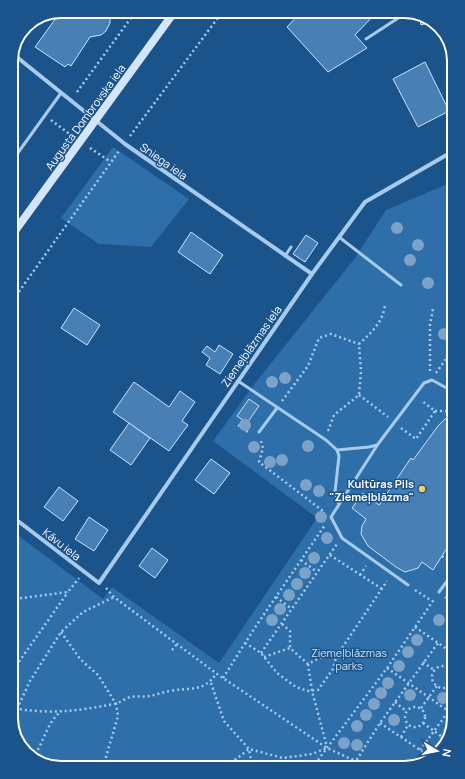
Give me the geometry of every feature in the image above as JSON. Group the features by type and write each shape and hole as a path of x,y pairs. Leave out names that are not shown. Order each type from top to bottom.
{"main road":[{"name":"Augusta Dombrovska iela","path":"18,227 170,18"}],"street":[{"name":"Sniega iela","path":"18,58 124,144 312,274"},
{"name":"Ziemeļblāzmas iela","path":"99,583 312,274 365,202 447,156"},
{"name":"Kāvu iela","path":"18,521 99,583"}],"lane":[{"path":"366,39 399,18"},
{"path":"18,153 61,93"},
{"path":"339,237 401,284"},
{"path":"285,256 291,247"},
{"path":"408,585 342,538 331,517 378,444 424,383 432,380 447,388"},
{"path":"238,381 330,442 337,450 339,456 336,492 339,504"},
{"path":"259,432 277,408"},
{"path":"337,450 369,447 378,444"},
{"path":"439,592 447,581"}],"path":[{"path":"71,101 131,18"},
{"path":"18,293 124,144 218,18"},
{"path":"359,344 373,331 384,315 385,305"},
{"path":"430,368 430,324 433,309"},
{"path":"277,408 308,366 319,338 331,334 359,344"},
{"path":"359,344 361,371 360,395"},
{"path":"438,370 447,358"},
{"path":"360,395 385,415"},
{"path":"328,433 334,415 360,395"},
{"path":"414,395 435,411 447,411"},
{"path":"394,422 416,439 435,411"},
{"path":"223,678 331,517 259,462 263,448 259,432 248,432 238,425"},
{"path":"261,653 342,538"},
{"path":"330,555 382,589"},
{"path":"442,556 447,560"},
{"path":"301,560 318,572"},
{"path":"246,643 261,653 277,673 296,687 308,691 318,690 332,669 336,657 392,574"},
{"path":"18,663 76,580 81,577"},
{"path":"99,583 114,597 216,674 327,748 350,761"},
{"path":"408,585 432,601"},
{"path":"18,599 68,592"},
{"path":"317,761 387,668 439,592"},
{"path":"18,706 30,681 61,632 83,612 114,597"},
{"path":"276,597 292,609"},
{"path":"282,624 290,631 290,648 308,664 312,691 327,748"},
{"path":"415,627 447,649"},
{"path":"61,632 80,659 98,675 116,704 118,716 106,761"},
{"path":"355,761 408,683 438,643"},
{"path":"172,650 176,645"},
{"path":"264,657 290,648"},
{"path":"308,664 329,653 336,657"},
{"path":"423,662 434,670"},
{"path":"434,670 442,666 447,667"},
{"path":"387,668 447,710"},
{"path":"434,670 432,680 437,686 443,688 447,686"},
{"path":"18,710 60,713 89,710 103,705 116,704 131,697 150,696 171,690 196,689 211,683 216,674"},
{"path":"211,683 224,721 249,749 251,761"},
{"path":"421,708 437,686"},
{"path":"395,702 406,711"},
{"path":"406,711 414,706 421,708 425,713 423,723"},
{"path":"406,711 405,719 408,725 415,727 423,723"},
{"path":"36,753 42,745 50,721 60,713"},
{"path":"420,750 447,714"},
{"path":"380,723 427,754"},
{"path":"423,723 443,737"},
{"path":"401,737 408,725"},
{"path":"249,749 283,758 312,754 327,748"},
{"path":"233,761 249,749"}],"green space":[{"path":"113,147 189,199 151,247 99,244 61,218"},
{"name":"Ziemeļblāzmas parks","path":"447,184 447,724 441,740 423,757 404,761 58,761 47,759 37,754 22,737 18,718 18,535 103,599 112,587 219,663 317,518 213,441 256,382 355,258 386,210"}],"building":[{"path":"110,18 110,23 106,31 101,35 90,37 71,66 68,64 65,67 35,47 55,19"},
{"path":"295,18 371,18 355,35 367,48 328,72 287,27"},
{"path":"420,21 426,24 421,25"},
{"path":"425,62 447,107 447,112 418,127 393,79"},
{"path":"191,232 223,255 210,274 178,252"},
{"path":"306,235 318,243 305,262 293,254"},
{"path":"74,308 100,325 87,345 61,328"},
{"path":"219,345 233,354 220,374 206,365 210,358 202,352 207,346 215,352"},
{"path":"134,382 169,407 180,391 195,402 182,421 188,425 169,451 113,412"},
{"path":"249,399 259,406 247,423 237,416"},
{"name":"Kultūras Pils \"Ziemeļblāzma\"","path":"447,417 447,548 433,570 422,562 418,568 405,572 368,546 361,534 362,526 366,519 352,508 363,493 379,505 411,458 413,460 438,426"},
{"path":"129,423 150,438 131,465 110,450"},
{"path":"211,459 230,473 214,494 195,480"},
{"path":"59,487 78,501 63,521 44,507"},
{"path":"89,517 108,530 94,551 75,539"},
{"path":"152,548 168,560 155,578 139,566"}],"place":[{"name":"Kultūras Pils \"Ziemeļblāzma\"","path":"422,489"}]}
